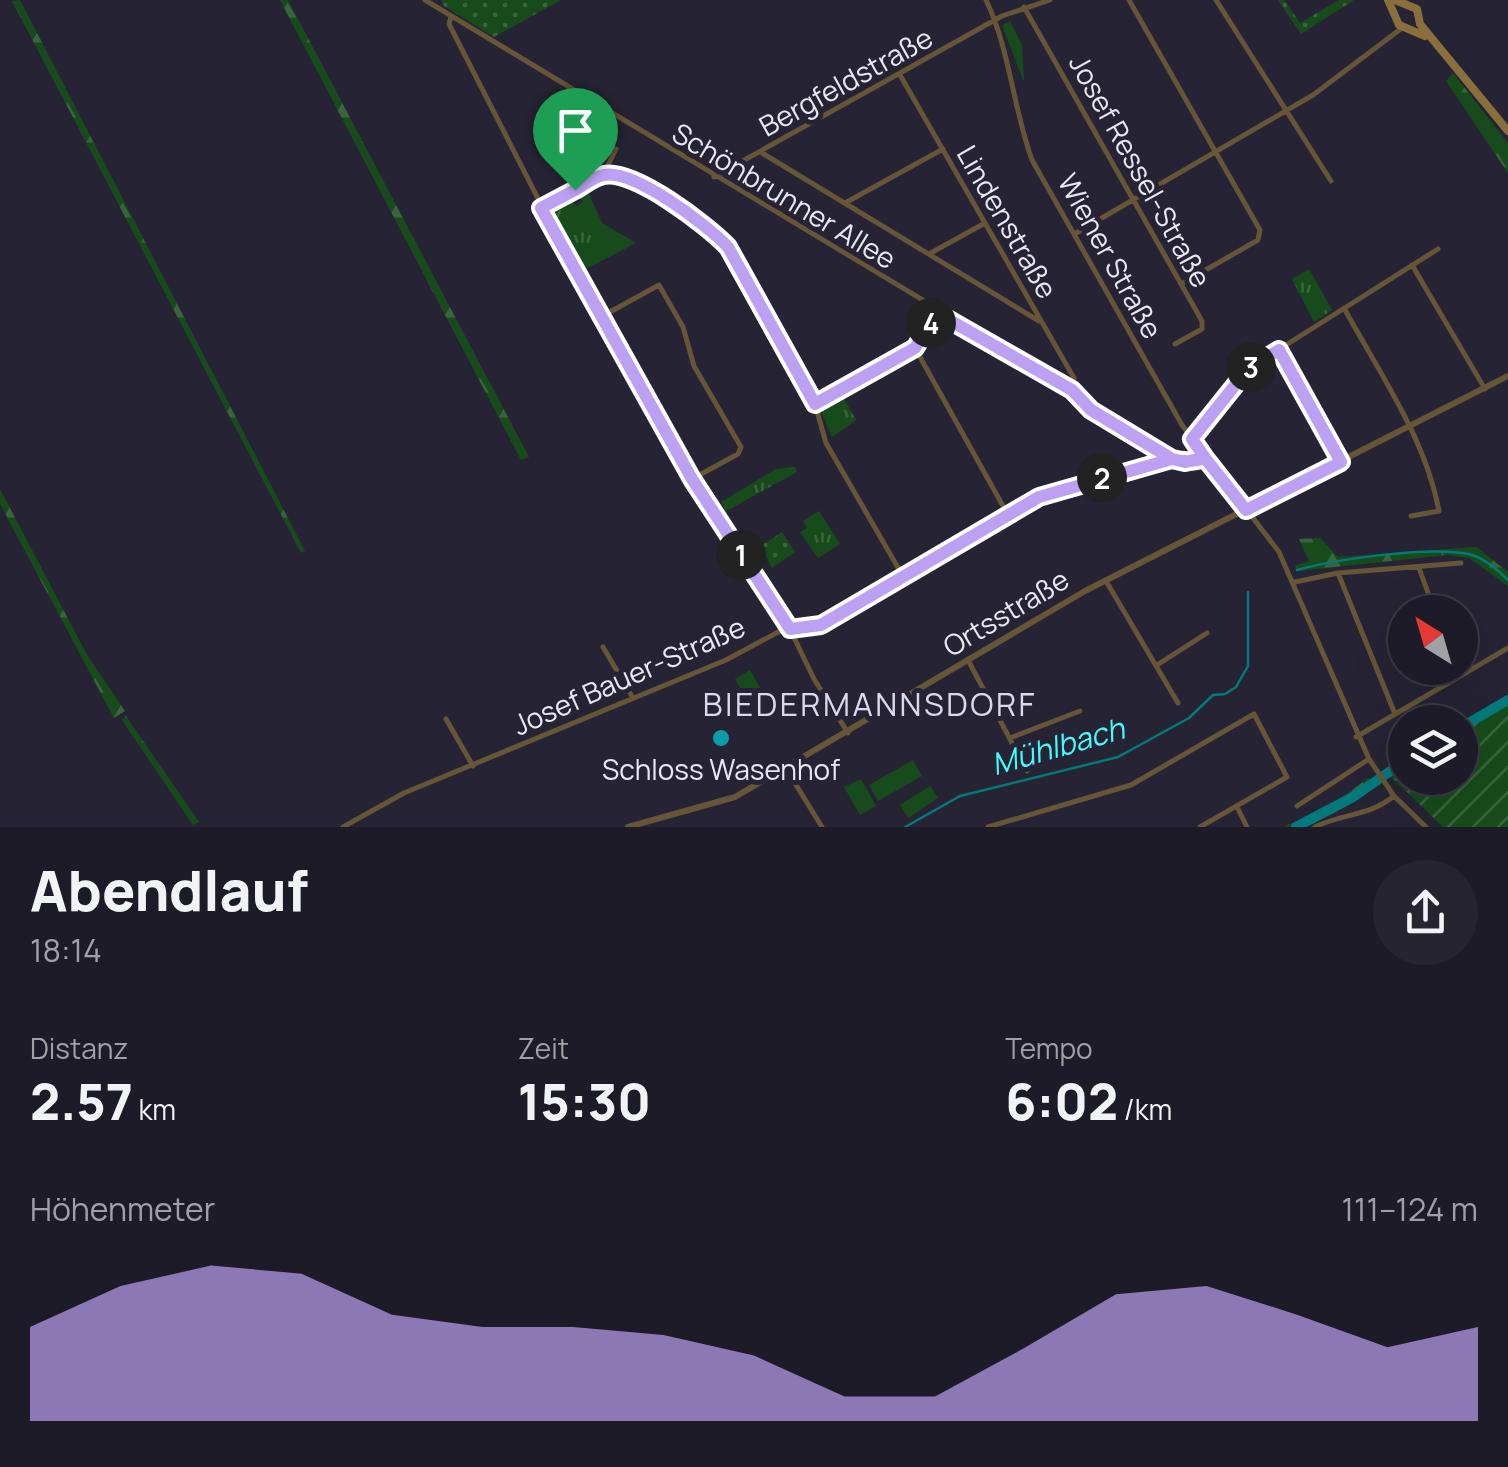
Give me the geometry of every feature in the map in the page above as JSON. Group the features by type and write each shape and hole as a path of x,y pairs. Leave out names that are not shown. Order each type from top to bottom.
{"main road":[{"path":"1391,0 1405,19 1440,49 1508,130"}],"street":[{"name":"Schönbrunner Allee","path":"425,0 937,313 1072,390 1091,410 1172,459"},
{"name":"Wiener Straße","path":"986,0 996,21 1016,117 1032,160 1192,439 1279,552 1295,582 1356,737 1394,796 1426,827"},
{"name":"Bergfeldstraße","path":"714,178 996,21 1050,0"},
{"path":"1129,0 1260,236 1182,283"},
{"path":"1216,0 1331,181"},
{"name":"Josef Ressel-Straße","path":"1024,7 1182,283 1202,329 1175,344"},
{"path":"451,16 449,24 599,318 692,479 790,629 814,678 848,732"},
{"path":"1076,233 1353,69 1405,19"},
{"name":"Lindenstraße","path":"900,75 1074,378 1072,390"},
{"path":"543,122 575,190"},
{"path":"845,203 943,149"},
{"path":"541,208 603,174 616,150"},
{"path":"761,152 1042,323"},
{"path":"603,174 626,176 708,227 728,247 815,404 826,443 904,578"},
{"path":"928,254 985,223"},
{"path":"1192,439 1248,369 1438,249"},
{"path":"1412,265 1486,388"},
{"path":"599,318 660,285 683,327 694,366 740,447 738,454 692,479"},
{"path":"1344,308 1432,472 1439,511 1411,516"},
{"path":"815,404 915,348 937,313"},
{"path":"915,348 1008,515"},
{"path":"1279,350 1341,462"},
{"name":"Ortsstraße","path":"628,827 718,804 1106,580 1508,376"},
{"name":"Josef Bauer-Straße","path":"343,827 400,795 790,629 819,626 1039,497 1172,459 1185,462 1205,458"},
{"path":"1295,582 1338,572 1461,563"},
{"path":"1418,567 1429,595"},
{"path":"1338,572 1391,705"},
{"path":"1106,580 1178,703"},
{"path":"1157,665 1208,634"},
{"path":"604,647 633,698"},
{"path":"1478,665 1508,648"},
{"path":"969,662 1027,772"},
{"path":"1410,705 1443,685"},
{"path":"1010,738 1080,710"},
{"path":"988,827 1132,785 1254,714 1287,777 1200,827"},
{"path":"446,718 473,766"},
{"path":"1356,737 1388,718"},
{"path":"1297,806 1369,759"},
{"path":"786,767 822,827"},
{"path":"1315,827 1332,819 1371,812 1394,796"},
{"path":"1236,807 1247,827"}],"green space":[{"path":"20,0 305,551 301,553 12,1"},
{"path":"280,0 288,0 529,457 521,460"},
{"path":"441,0 561,0 494,37 444,6"},
{"path":"1278,0 1284,0 1300,23 1339,0 1354,0 1301,34"},
{"path":"1010,21 1022,45 1024,82 1002,25"},
{"path":"1453,73 1508,143 1508,173 1446,81"},
{"path":"588,192 602,223 636,243 580,272 552,212 571,201 577,206 583,201 580,196"},
{"path":"1309,269 1332,310 1314,322 1292,279"},
{"path":"843,397 856,420 832,437 820,409"},
{"path":"795,467 797,472 726,511 721,502 776,469"},
{"path":"0,489 87,655 125,711 114,718 0,504"},
{"path":"819,511 840,544 818,558 800,532 807,528 803,521"},
{"path":"782,532 795,552 772,568 761,546"},
{"path":"1320,538 1338,557 1476,547 1508,572 1508,586 1469,558 1447,555 1298,571 1295,566 1309,561 1299,539"},
{"path":"750,670 764,694 748,703 735,679"},
{"path":"1508,695 1508,704 1478,722 1478,712"},
{"path":"1508,704 1508,827 1443,827 1410,795 1478,795 1478,722"},
{"path":"126,716 199,822 193,825 122,720"},
{"path":"913,760 922,776 878,801 869,785"},
{"path":"1368,778 1376,787 1343,808 1307,823 1283,827 1331,806"},
{"path":"861,779 876,806 860,815 844,787"},
{"path":"930,786 938,798 908,818 900,805"}],"waterway":[{"name":"Mühlbach","path":"1297,570 1383,555 1452,552 1480,558 1508,580"},
{"name":"Mühlbach","path":"905,827 960,796 1118,757 1189,718 1213,695 1236,687 1248,666 1248,592"},
{"path":"1478,718 1508,700"},
{"path":"1296,827 1353,797 1388,773"}],"place":[{"name":"Schloss Wasenhof","path":"721,738"}],"district":[{"name":"BIEDERMANNSDORF","path":"870,705"}],"route":[{"path":"575,190 541,208 692,479 790,629 821,625 1039,497 1072,486 1172,459 1185,462 1205,458 1246,510 1341,462 1279,350 1248,369 1192,439 1205,458 1195,461 1185,462 1172,459 1162,449 1091,410 1072,390 1058,386 937,313 915,348 815,404 728,247 708,227 626,176 603,174 575,190"}]}
